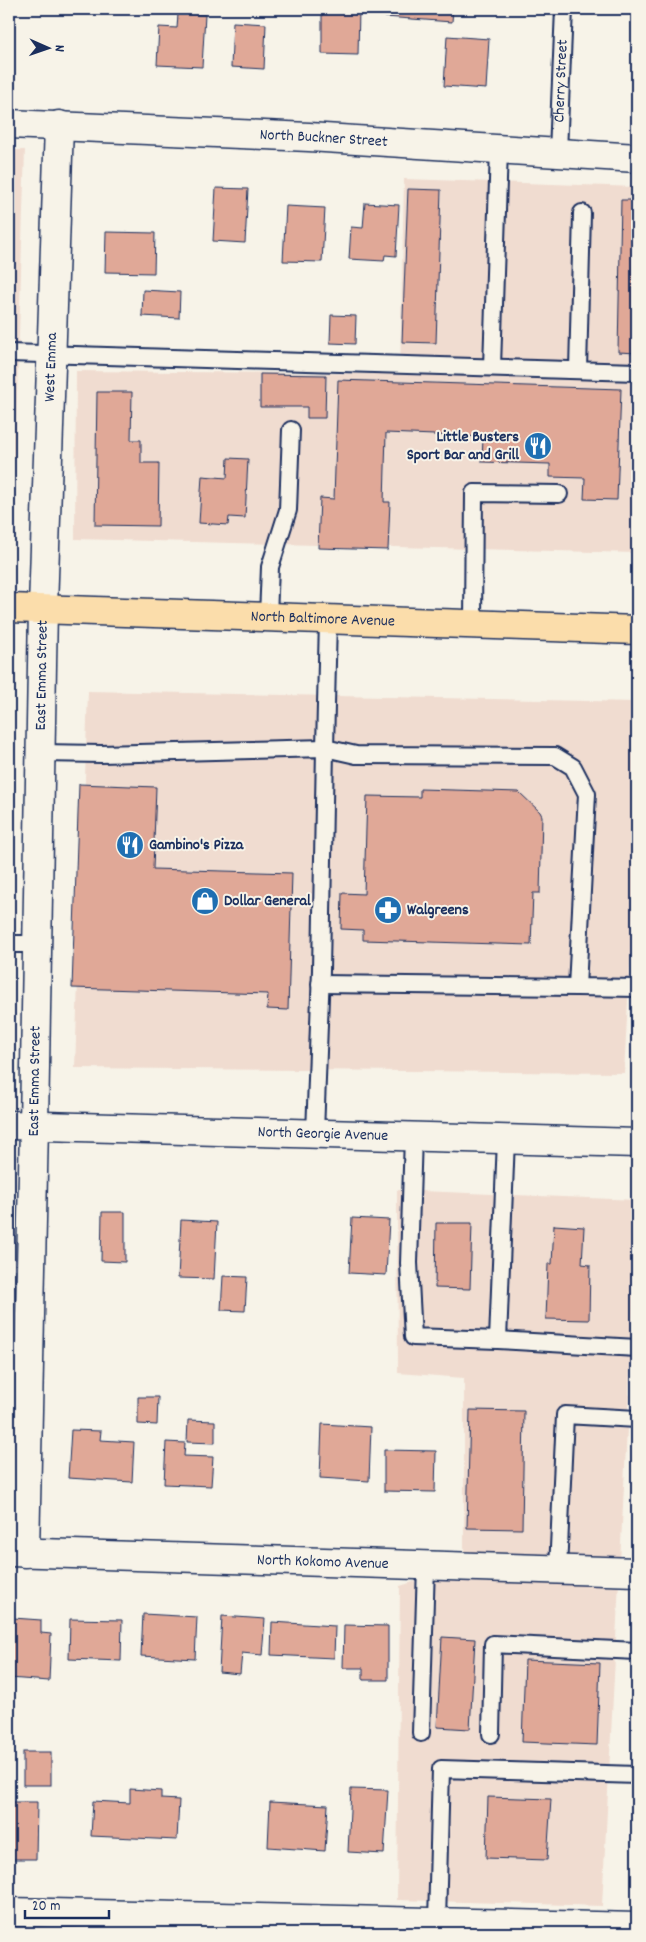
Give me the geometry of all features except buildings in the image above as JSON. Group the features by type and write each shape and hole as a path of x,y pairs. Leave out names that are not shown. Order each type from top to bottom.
{"main road":[{"name":"North Baltimore Avenue","path":"9,608 637,630"}],"street":[{"name":"North Buckner Street","path":"9,124 318,138 637,158"},
{"name":"West Emma","path":"43,608 59,125"},
{"name":"East Emma Street","path":"17,1552 22,1125 38,944 43,608"},
{"name":"North Georgie Avenue","path":"22,1125 637,1143"},
{"name":"North Kokomo Avenue","path":"17,1552 637,1572"},
{"path":"9,1912 387,1927 437,1922 637,1927 637,1933"}],"lane":[{"name":"Cherry Street","path":"558,152 564,9"},
{"path":"492,367 499,149"},
{"path":"578,370 582,213"},
{"path":"9,353 637,372"},
{"path":"268,616 270,567 288,510 291,430"},
{"path":"473,624 474,493 559,494"},
{"path":"315,1133 328,618"},
{"path":"41,753 101,754 325,748 356,755 555,756 573,767 586,794 577,987"},
{"path":"9,944 38,944"},
{"path":"320,984 637,988"},
{"path":"413,1136 409,1262 413,1338 498,1340 637,1348"},
{"path":"498,1340 506,1139"},
{"path":"558,1570 565,1415 637,1419"},
{"path":"421,1733 426,1566"},
{"path":"491,1734 493,1644 637,1651"},
{"path":"437,1922 441,1769 637,1775"}],"shaded area":[{"path":"9,150 25,150 12,549 9,549"},
{"path":"404,179 637,187 637,553 75,539 76,371 400,374"},
{"path":"88,691 637,702 637,836 624,1073 75,1068"},
{"path":"397,1190 637,1200 637,1238 602,1906 397,1900 400,1586 464,1566 464,1378 398,1373"}],"place":[{"name":"Little Busters Sport Bar and Grill","path":"538,446"},
{"name":"Gambino's Pizza","path":"130,845"},
{"name":"Dollar General","path":"205,901"},
{"name":"Walgreens","path":"388,910"}]}
